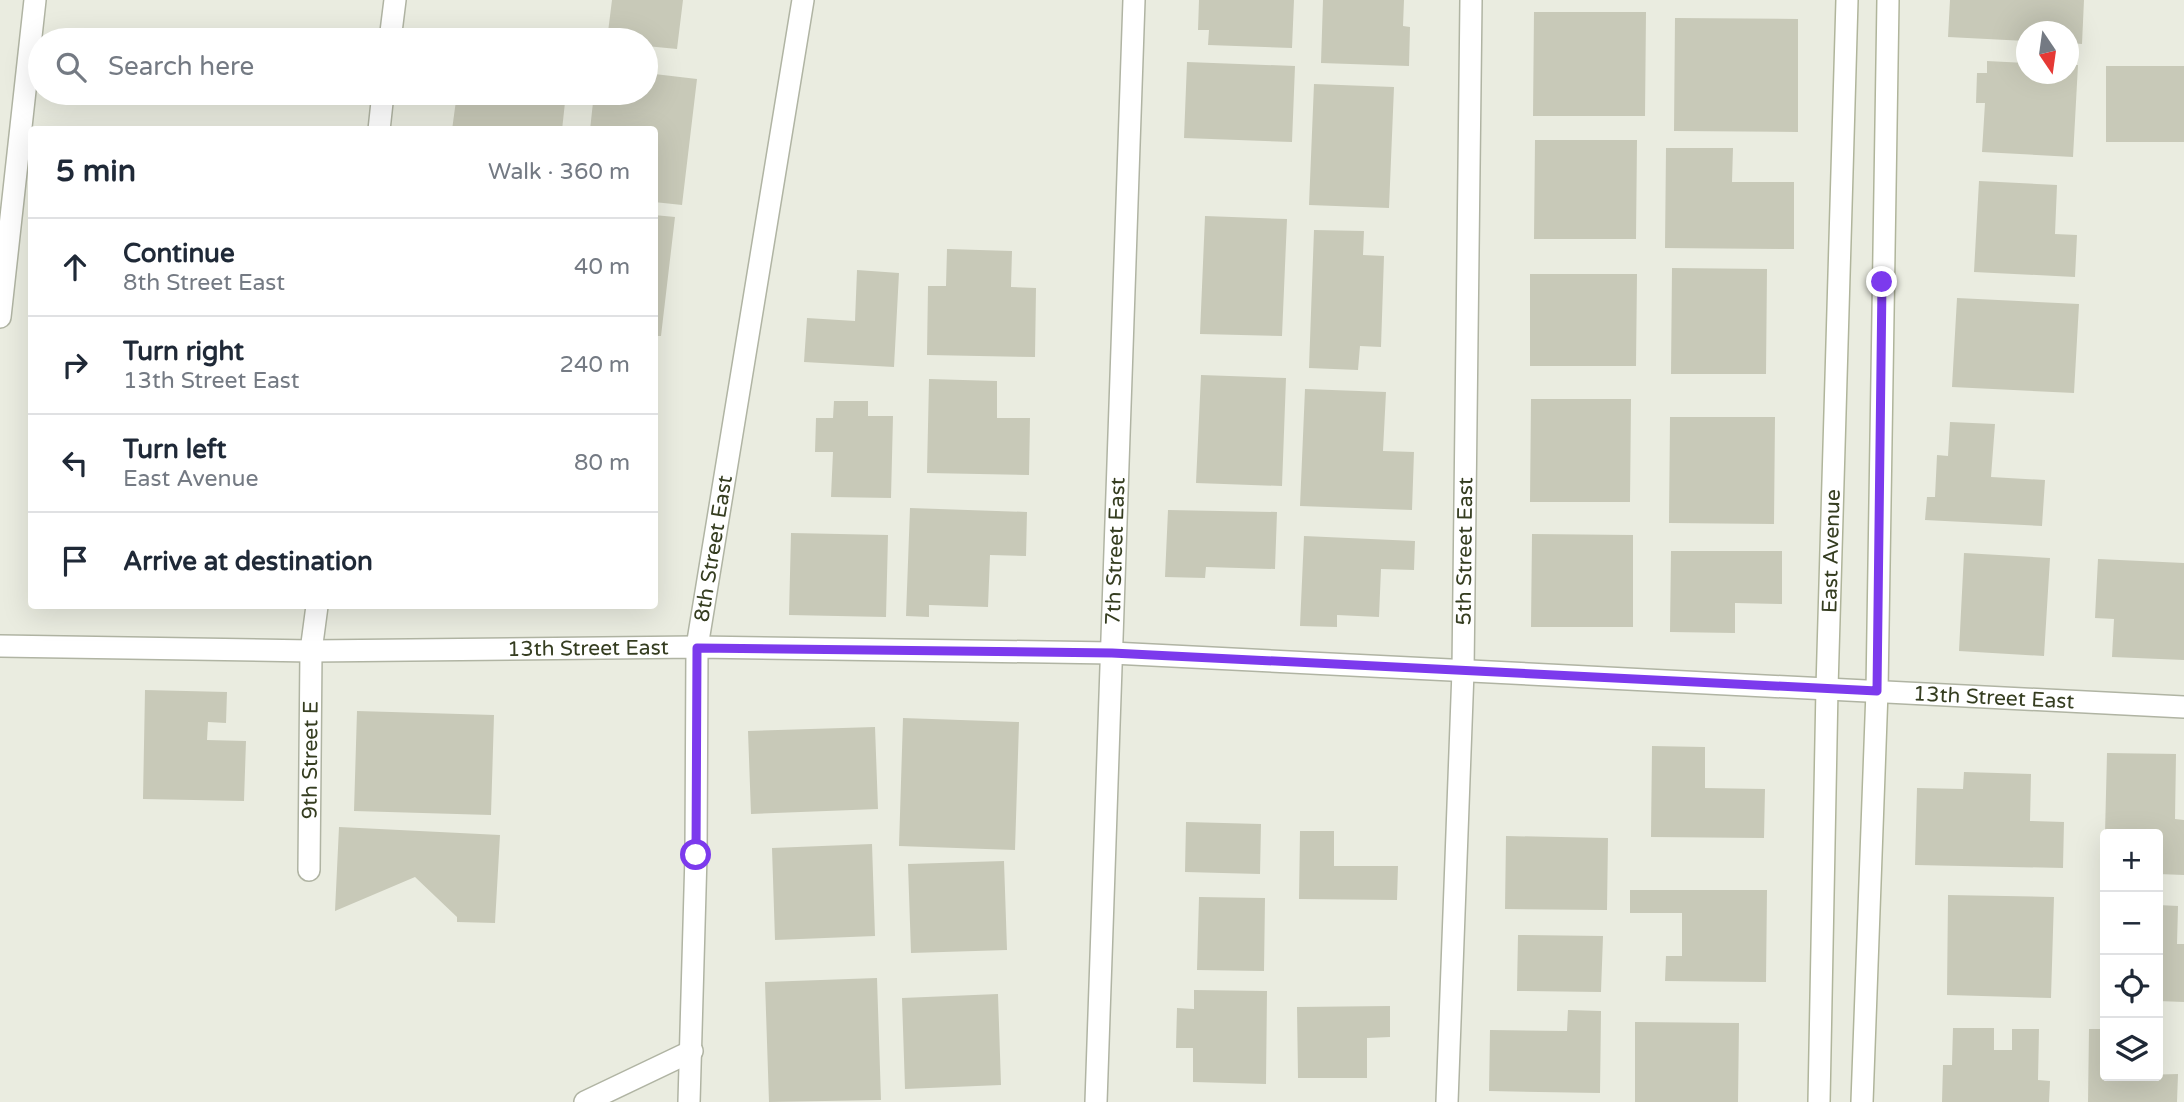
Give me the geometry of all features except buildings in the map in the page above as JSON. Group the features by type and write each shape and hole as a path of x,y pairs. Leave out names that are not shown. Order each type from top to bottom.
{"street":[{"path":"32,28 35,0"},
{"path":"392,28 396,0"},
{"name":"8th Street East","path":"690,1102 697,648 803,0"},
{"name":"7th Street East","path":"1096,1102 1134,0"},
{"name":"5th Street East","path":"1447,1102 1463,671 1471,0"},
{"name":"East Avenue","path":"1819,1102 1826,688 1847,0"},
{"path":"1862,1102 1877,691 1888,0"},
{"path":"0,317 28,63"},
{"path":"379,126 382,105"},
{"name":"9th Street E","path":"309,870 311,651 317,609"},
{"name":"13th Street East","path":"0,646 311,651 697,648 1112,653 2184,707"},
{"path":"585,1102 692,1051"}],"route":[{"path":"696,855 697,648 1112,653 1877,691 1882,282"}]}
